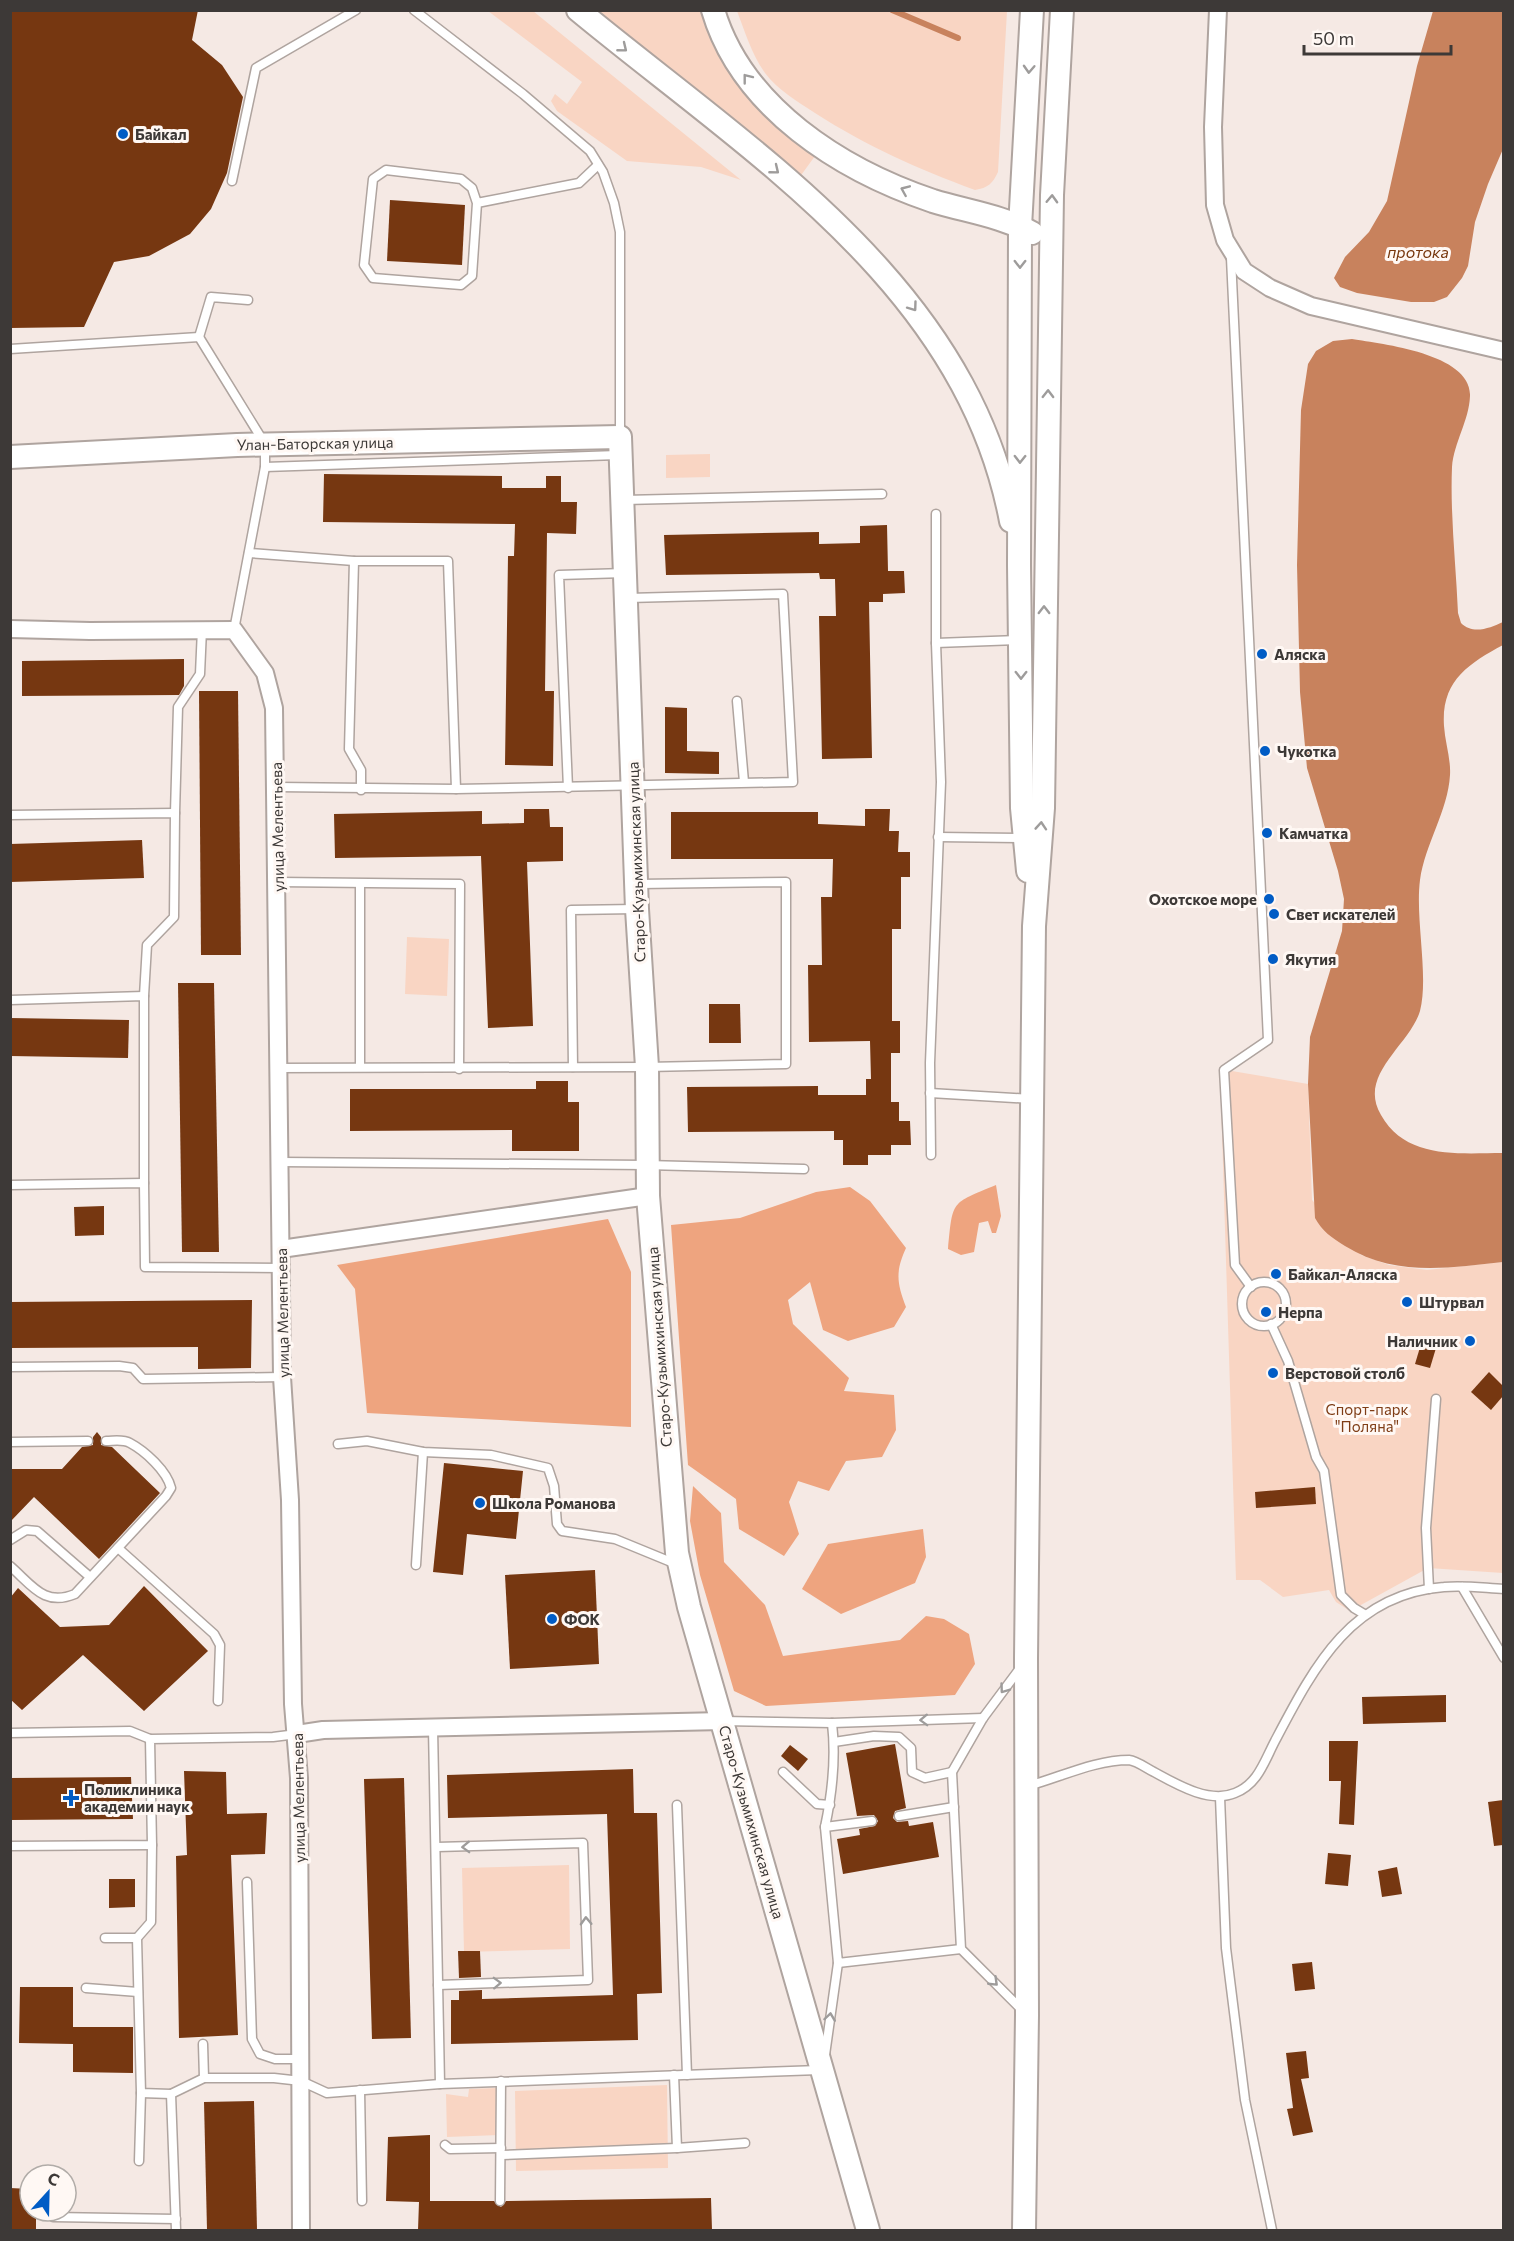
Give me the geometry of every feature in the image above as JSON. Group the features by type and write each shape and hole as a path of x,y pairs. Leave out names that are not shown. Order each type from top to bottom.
{"main road":[{"path":"578,10 799,190 868,255 905,296 952,365 991,448 1008,507 1019,565"},
{"path":"713,10 722,35 741,71 764,99 813,141 888,182 949,206 1020,227 1038,236 1051,254"},
{"path":"1032,10 1020,227 1019,565 1024,838 1034,926"},
{"path":"1024,2230 1028,1786 1026,1659 1034,926 1043,808 1051,254 1062,10"},
{"path":"949,206 982,213 1000,212 1014,206 1022,194"},
{"name":"Улан-Баторская улица","path":"10,457 265,455 621,446"},
{"name":"Старо-Кузьмихинская улица","path":"621,446 638,884 637,909 647,1068 646,1165 671,1508 679,1565 868,2230"}],"street":[{"path":"1218,10 1213,127 1215,205 1225,240 1245,271 1270,288 1311,306 1503,351"},
{"path":"10,628 90,631 234,630"},
{"name":"улица Мелентьева","path":"234,630 265,673 272,699 277,787 277,1068 281,1162 282,1377 290,1500 293,1704 297,1734 301,2230"},
{"path":"281,1249 648,1196"},
{"path":"297,1734 323,1730 723,1721"}],"lane":[{"path":"232,182 256,68 356,10"},
{"path":"414,10 523,94 591,151 598,165 614,202 620,232 621,446"},
{"path":"477,203 579,183 598,165"},
{"path":"386,170 461,179 472,188 477,203 472,276 462,285 373,278 364,265 373,179 386,170"},
{"path":"1231,250 1268,1040 1224,1070 1235,1265 1251,1287"},
{"path":"234,630 265,455 199,337 211,297 248,300"},
{"path":"10,349 199,337"},
{"path":"624,500 882,495"},
{"path":"931,1155 930,1093 941,782 936,643 936,514"},
{"path":"249,553 354,561 448,561 456,789"},
{"path":"354,561 350,749 361,770 361,790"},
{"path":"568,788 559,575 625,573"},
{"path":"277,787 361,790 568,788 793,782 783,594 627,598"},
{"path":"202,629 200,674 178,707 174,917 147,945 144,996 145,1267 282,1268"},
{"path":"936,643 1021,639"},
{"path":"737,701 744,782"},
{"path":"10,815 175,813"},
{"path":"938,837 1024,838"},
{"path":"278,882 460,884 459,1069"},
{"path":"277,1068 647,1068 786,1064 786,882 638,884"},
{"path":"360,884 360,1067"},
{"path":"573,1067 571,910 637,909"},
{"path":"10,1000 144,996"},
{"path":"930,1093 1032,1099"},
{"path":"281,1162 646,1165 804,1169"},
{"path":"10,1185 144,1183"},
{"path":"1268,1282 1281,1289 1286,1309 1282,1316 1271,1324 1257,1324 1246,1315 1243,1302 1251,1287 1268,1282"},
{"path":"1271,1324 1288,1361 1316,1457 1324,1471 1341,1595 1364,1614"},
{"path":"10,1367 126,1367 133,1368 142,1379 282,1377"},
{"path":"1429,1589 1426,1528 1437,1399"},
{"path":"10,1442 88,1442"},
{"path":"10,1566 46,1598 60,1600 75,1594 166,1496 171,1488 169,1478 131,1443 106,1442"},
{"path":"338,1444 367,1442 423,1452 490,1455 548,1468 554,1486 557,1524 562,1531 615,1539 679,1565"},
{"path":"416,1565 423,1452"},
{"path":"10,1540 26,1530 37,1530 90,1577"},
{"path":"118,1548 214,1634 220,1645 218,1701"},
{"path":"1462,1587 1503,1658"},
{"path":"1028,1786 1107,1762 1132,1760 1185,1788 1220,1797 1234,1794 1253,1783 1307,1680 1341,1635 1364,1614 1396,1597 1429,1589 1462,1587 1503,1589"},
{"path":"1026,1659 983,1718 952,1772 961,1949 1027,2014"},
{"path":"723,1721 832,1723 983,1718"},
{"path":"141,2093 171,2094 204,2078 301,2081 327,2093 501,2081 823,2070 837,1963 825,1827 830,1805 834,1742 832,1723"},
{"path":"433,1728 440,2084"},
{"path":"10,1733 130,1731 150,1739 273,1737 297,1734"},
{"path":"834,1742 874,1736 899,1737 911,1748 912,1772 925,1778 952,1772"},
{"path":"139,2161 141,2093 137,1938 151,1922 150,1739"},
{"path":"783,1772 817,1804 830,1805"},
{"path":"1220,1797 1226,1948 1245,2100 1272,2230"},
{"path":"677,1805 687,2075"},
{"path":"899,1816 954,1807"},
{"path":"825,1827 872,1821"},
{"path":"437,1847 583,1843 588,1980 438,1985"},
{"path":"10,1846 152,1845"},
{"path":"247,1882 252,2039 260,2054 275,2059 300,2058"},
{"path":"105,1938 137,1938"},
{"path":"837,1963 961,1949"},
{"path":"86,1988 138,1992"},
{"path":"203,2044 204,2078"},
{"path":"674,2075 677,2148"},
{"path":"500,2201 501,2081"},
{"path":"360,2091 362,2201"},
{"path":"171,2094 176,2230"},
{"path":"445,2145 450,2149 501,2151 677,2148 745,2143"},
{"path":"78,2217 176,2219"}],"green space":[{"path":"488,11 533,11 741,180 701,167 627,161 557,111 551,101 555,94 567,104 582,82"},
{"path":"592,11 704,11 781,129 815,156 799,178"},
{"path":"737,11 1007,11 998,172 994,179 987,186 975,190 953,182 873,147 802,104 782,90 760,66"},
{"path":"710,454 710,477 666,478 666,455"},
{"path":"407,937 449,939 447,996 405,994"},
{"name":"Спорт-парк \"Поляна\"","path":"1220,1069 1308,1084 1312,1200 1361,1255 1389,1265 1427,1270 1503,1262 1503,1573 1428,1568 1350,1611 1336,1602 1329,1590 1283,1597 1260,1580 1236,1580"},
{"path":"569,1865 570,1949 464,1952 462,1868"},
{"path":"667,2085 668,2168 516,2171 515,2091"},
{"path":"499,2088 499,2135 447,2137 446,2094 468,2097 469,2089"}],"shaded area":[{"path":"996,1185 1001,1216 996,1233 992,1233 988,1221 979,1223 974,1252 961,1255 948,1249 951,1221 957,1206 970,1196"},
{"path":"850,1187 870,1201 906,1248 898,1278 906,1307 894,1327 848,1341 823,1330 810,1282 788,1300 793,1324 849,1378 844,1391 894,1395 896,1430 882,1457 846,1461 829,1491 798,1481 789,1502 799,1534 784,1556 739,1529 736,1499 688,1465 671,1225 740,1218 816,1192"},
{"path":"608,1219 631,1272 631,1427 367,1413 355,1289 337,1265"},
{"path":"693,1486 721,1513 724,1562 765,1605 783,1656 900,1640 926,1616 944,1619 969,1634 975,1664 955,1695 766,1706 734,1691 700,1575 690,1521"},
{"path":"923,1529 926,1557 915,1583 841,1614 802,1589 828,1544"}],"water":[{"name":"протока","path":"1433,11 1503,11 1503,149 1475,222 1468,266 1447,297 1434,302 1411,302 1357,293 1340,287 1334,278 1345,257 1369,232 1387,201 1417,66"},
{"path":"1352,339 1403,348 1442,361 1457,370 1467,382 1470,396 1452,467 1452,522 1458,613 1461,623 1476,630 1503,622 1503,645 1468,667 1452,686 1447,697 1444,726 1450,775 1445,802 1420,880 1419,912 1423,981 1420,1011 1414,1024 1380,1073 1375,1100 1381,1115 1392,1130 1419,1147 1452,1153 1503,1153 1503,1262 1422,1268 1383,1262 1364,1256 1340,1243 1324,1230 1315,1218 1308,1084 1310,1037 1342,931 1344,899 1338,871 1307,768 1300,692 1297,565 1301,410 1308,364 1316,351 1333,341"}],"building":[{"name":"Байкал","path":"10,10 198,10 192,40 222,65 243,97 227,173 211,209 190,234 149,256 114,262 84,327 10,328"},
{"path":"390,200 465,205 462,265 387,261"},
{"path":"324,474 502,476 502,488 546,488 546,476 561,476 561,502 577,502 576,534 547,533 545,691 554,691 553,766 505,765 508,556 514,556 515,524 323,522"},
{"path":"887,525 888,571 904,571 905,593 883,594 883,602 869,602 872,758 822,759 819,616 836,616 835,579 820,579 819,573 666,575 664,535 819,532 819,544 860,543 860,526"},
{"path":"184,659 184,686 179,695 22,696 22,661"},
{"path":"199,691 238,691 241,955 201,955"},
{"path":"665,707 687,708 687,751 719,752 719,774 665,773"},
{"path":"524,809 549,809 550,827 563,827 563,861 527,862 533,1026 488,1028 481,856 335,858 334,814 482,811 482,824 524,823"},
{"path":"865,809 890,809 889,831 899,831 898,852 910,852 910,877 901,877 901,929 892,929 892,1021 900,1021 900,1053 891,1053 891,1102 899,1102 899,1121 910,1121 911,1145 891,1145 891,1155 868,1155 868,1165 843,1165 843,1140 834,1140 834,1131 688,1132 687,1087 818,1086 818,1095 866,1095 866,1079 871,1079 870,1041 809,1042 808,965 822,965 821,897 832,897 833,859 671,859 671,812 818,812 818,824 865,826"},
{"path":"142,840 144,878 10,882 10,844"},
{"path":"178,983 214,983 219,1252 182,1252"},
{"path":"709,1004 740,1004 741,1043 709,1043"},
{"path":"10,1018 129,1020 128,1058 10,1056"},
{"path":"536,1081 568,1081 568,1102 579,1102 579,1151 512,1151 512,1130 350,1131 350,1089 536,1089"},
{"path":"104,1206 104,1235 75,1236 74,1207"},
{"path":"252,1300 251,1368 198,1369 198,1347 10,1348 10,1302"},
{"path":"1421,1344 1436,1348 1430,1368 1415,1364"},
{"path":"1489,1372 1503,1386 1503,1396 1491,1410 1471,1392"},
{"path":"97,1432 101,1437 101,1445 112,1447 160,1493 99,1559 34,1497 10,1522 10,1469 62,1469 82,1447 93,1445 93,1437"},
{"name":"Школа Романова","path":"444,1463 523,1471 516,1539 467,1534 463,1575 433,1572"},
{"path":"1315,1487 1316,1504 1256,1508 1255,1492"},
{"name":"ФОК","path":"595,1570 599,1664 510,1669 505,1575"},
{"path":"144,1586 208,1651 144,1711 83,1655 22,1710 10,1699 10,1598 18,1588 60,1627 109,1625"},
{"path":"1446,1695 1446,1722 1363,1724 1362,1697"},
{"path":"1329,1741 1358,1741 1354,1825 1339,1824 1341,1781 1329,1781"},
{"path":"895,1744 906,1808 895,1811 893,1818 897,1822 908,1821 909,1826 933,1822 939,1857 843,1874 837,1839 860,1835 859,1829 875,1826 878,1821 874,1815 857,1816 846,1753"},
{"path":"790,1745 808,1759 798,1771 781,1756"},
{"path":"633,1769 634,1813 657,1813 662,1993 637,1994 638,2040 451,2044 451,2000 459,2000 459,1991 482,1990 482,1999 613,1995 607,1814 448,1818 447,1775"},
{"path":"184,1771 226,1772 227,1814 267,1813 265,1854 231,1855 238,2035 179,2038 176,1856 187,1855"},
{"name":"Поликлиника академии наук","path":"131,1777 133,1819 10,1820 10,1778"},
{"path":"404,1778 411,2038 372,2039 364,1779"},
{"path":"1503,1800 1503,1845 1494,1846 1488,1802"},
{"path":"1328,1853 1351,1855 1348,1886 1325,1884"},
{"path":"1397,1867 1402,1894 1382,1897 1378,1871"},
{"path":"109,1879 135,1879 135,1907 109,1908"},
{"path":"458,1951 480,1951 481,1977 459,1978"},
{"path":"1312,1962 1315,1989 1295,1991 1292,1964"},
{"path":"20,1987 73,1987 73,2027 133,2027 133,2073 73,2072 73,2044 19,2043"},
{"path":"1306,2051 1309,2078 1301,2079 1313,2132 1293,2136 1287,2109 1293,2108 1286,2053"},
{"path":"254,2101 257,2230 207,2230 204,2102"},
{"path":"430,2135 430,2201 494,2201 501,2207 506,2201 711,2198 712,2230 418,2230 419,2202 386,2201 388,2137"},
{"path":"10,2188 18,2188 18,2223 36,2223 36,2230 10,2230"}],"waterway":[{"path":"892,10 958,38"}],"place":[{"name":"Байкал","path":"123,134"},
{"name":"Аляска","path":"1262,654"},
{"name":"Чукотка","path":"1265,751"},
{"name":"Камчатка","path":"1267,833"},
{"name":"Охотское море","path":"1269,899"},
{"name":"Свет искателей","path":"1274,914"},
{"name":"Якутия","path":"1273,959"},
{"name":"Байкал-Аляска","path":"1276,1274"},
{"name":"Штурвал","path":"1407,1302"},
{"name":"Нерпа","path":"1266,1312"},
{"name":"Наличник","path":"1470,1341"},
{"name":"Верстовой столб","path":"1273,1373"},
{"name":"Школа Романова","path":"480,1503"},
{"name":"ФОК","path":"552,1619"},
{"name":"Поликлиника академии наук","path":"71,1798"}]}
